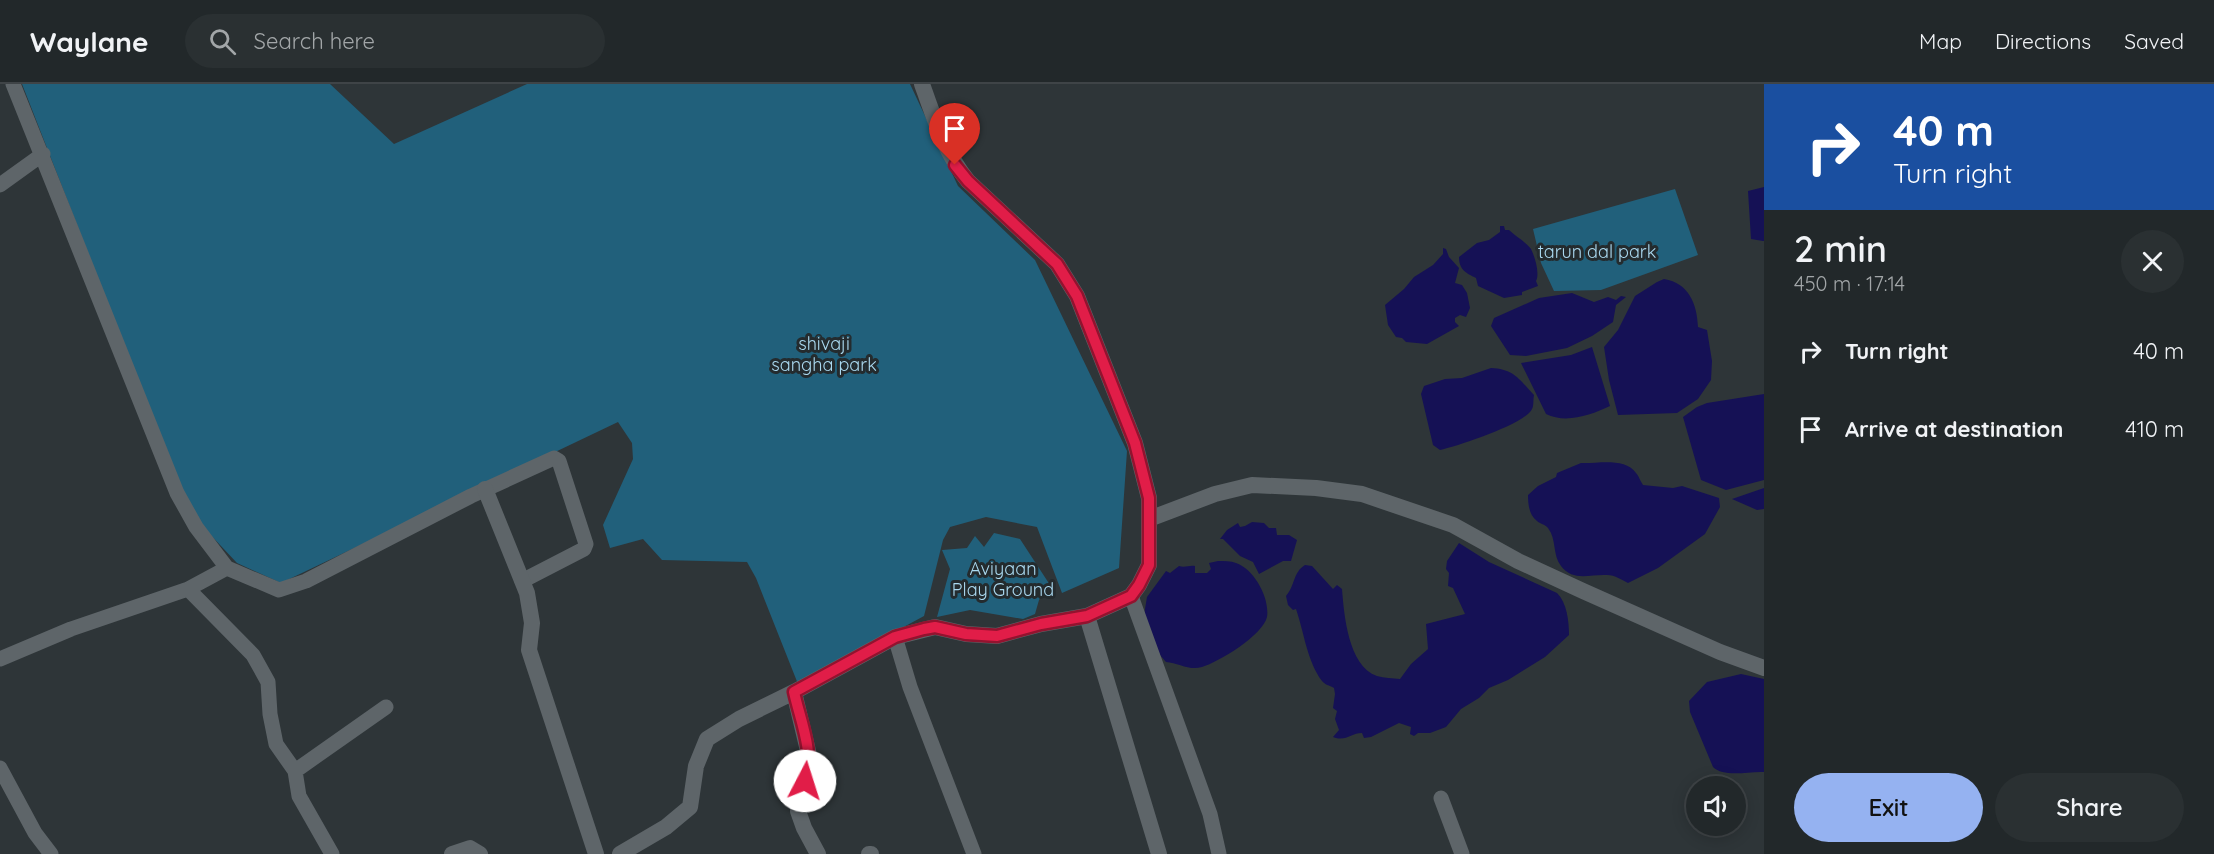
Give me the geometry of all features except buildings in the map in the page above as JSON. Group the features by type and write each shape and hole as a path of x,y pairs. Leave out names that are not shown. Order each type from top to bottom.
{"street":[{"path":"14,84 177,493 196,527 227,568 279,591 306,581 485,489 554,458 559,461 586,544 584,549 522,581"},
{"path":"620,854 666,827 690,807 696,766 707,739 739,719 895,637 935,627 966,634 997,636 1041,624 1087,616 1131,596 1149,565 1149,498 1135,443 1077,296 1057,264 968,181 955,165 939,131 922,84"},
{"path":"0,185 43,154"},
{"path":"1149,519 1205,498 1252,485 1316,488 1362,494 1453,525 1518,561 1583,591 1720,652 1764,668"},
{"path":"485,489 527,592 532,622 529,650 596,854"},
{"path":"0,659 71,629 188,590 227,568"},
{"path":"188,590 253,656 268,682 270,714 276,744 295,771 299,796 332,854"},
{"path":"1131,596 1209,814 1219,854"},
{"path":"1087,616 1159,854"},
{"path":"895,637 910,687 975,854"},
{"path":"794,692 809,755 809,768 798,811 818,854"},
{"path":"295,771 386,706"},
{"path":"0,768 35,833 51,854"},
{"path":"1441,798 1462,854"},
{"path":"452,854 470,848 480,854"}],"green space":[{"name":"shivaji sangha park","path":"22,84 330,84 394,144 527,84 910,84 958,186 1035,260 1127,451 1119,568 1062,593 1037,527 986,517 950,527 943,540 924,616 798,684 756,578 747,562 662,560 643,539 610,548 603,525 633,459 632,443 618,422 281,583 237,563 189,512"},
{"name":"tarun dal park","path":"1675,189 1698,255 1601,290 1554,291 1541,263 1533,229"},
{"name":"Aviyaan Play Ground","path":"994,533 1020,539 1050,585 1039,600 1035,614 1023,619 970,610 937,617 950,569 942,550 967,548 975,536 984,547"}],"shaded area":[{"path":"1764,187 1763,241 1751,239 1748,191"},
{"path":"1500,226 1504,226 1505,230 1509,230 1526,244 1534,256 1538,286 1522,292 1522,295 1504,298 1478,286 1476,278 1466,273 1460,265 1459,257 1477,243 1489,240 1500,232"},
{"path":"1443,248 1459,268 1455,283 1462,285 1467,293 1470,308 1466,317 1460,315 1455,318 1459,326 1427,344 1406,342 1396,337 1388,325 1385,305 1414,277 1433,265 1443,254"},
{"path":"1664,279 1673,281 1685,290 1696,310 1698,327 1707,330 1712,361 1711,380 1698,399 1677,413 1618,415 1604,347 1618,330 1635,296"},
{"path":"1572,293 1594,302 1608,297 1616,300 1621,296 1626,297 1616,305 1613,322 1592,336 1567,348 1526,356 1510,355 1491,326 1494,318 1539,298"},
{"path":"1592,347 1610,406 1587,415 1570,418 1546,414 1521,363 1571,355"},
{"path":"1491,368 1505,370 1520,380 1534,395 1532,409 1527,415 1505,428 1440,450 1433,445 1421,394 1424,386 1445,379 1462,378"},
{"path":"1764,394 1764,480 1726,490 1701,480 1683,417 1707,403"},
{"path":"1610,462 1625,465 1636,473 1643,485 1673,488 1682,486 1719,498 1720,507 1705,534 1658,568 1628,583 1610,575 1576,576 1566,571 1558,561 1553,537 1548,528 1532,516 1528,495 1538,486 1556,477 1557,473 1581,463"},
{"path":"1764,488 1764,509 1757,510 1732,499"},
{"path":"1252,522 1264,523 1269,528 1276,528 1277,535 1289,535 1297,540 1291,561 1283,561 1259,574 1253,562 1240,556 1223,539 1220,539 1227,530 1238,523 1240,527"},
{"path":"1459,543 1489,562 1557,593 1565,607 1569,635 1545,657 1508,680 1489,688 1479,698 1461,709 1446,727 1430,733 1418,733 1414,736 1410,734 1411,727 1399,723 1371,737 1364,738 1362,733 1358,733 1345,738 1333,737 1339,730 1335,719 1337,711 1333,708 1334,688 1323,682 1317,673 1309,655 1296,609 1293,610 1288,605 1286,596 1298,571 1305,565 1312,566 1333,589 1337,585 1342,589 1349,638 1360,662 1377,676 1400,679 1411,664 1428,649 1426,624 1465,614 1453,588 1448,586 1449,573 1446,569 1447,561"},
{"path":"1230,561 1243,566 1255,578 1266,601 1267,617 1264,624 1258,632 1239,647 1210,664 1193,668 1166,662 1160,655 1144,615 1147,597 1166,571 1170,573 1179,566 1195,566 1195,573 1207,573 1211,569 1209,563"},
{"path":"1741,674 1764,679 1764,772 1730,773 1713,767 1690,712 1689,701 1707,682"}],"route":[{"path":"805,781 809,768 809,755 794,692 809,682 895,637 924,629 935,627 966,634 997,636 1041,624 1087,616 1131,596 1149,565 1149,498 1135,443 1077,296 1057,264 968,181 955,165"}]}
